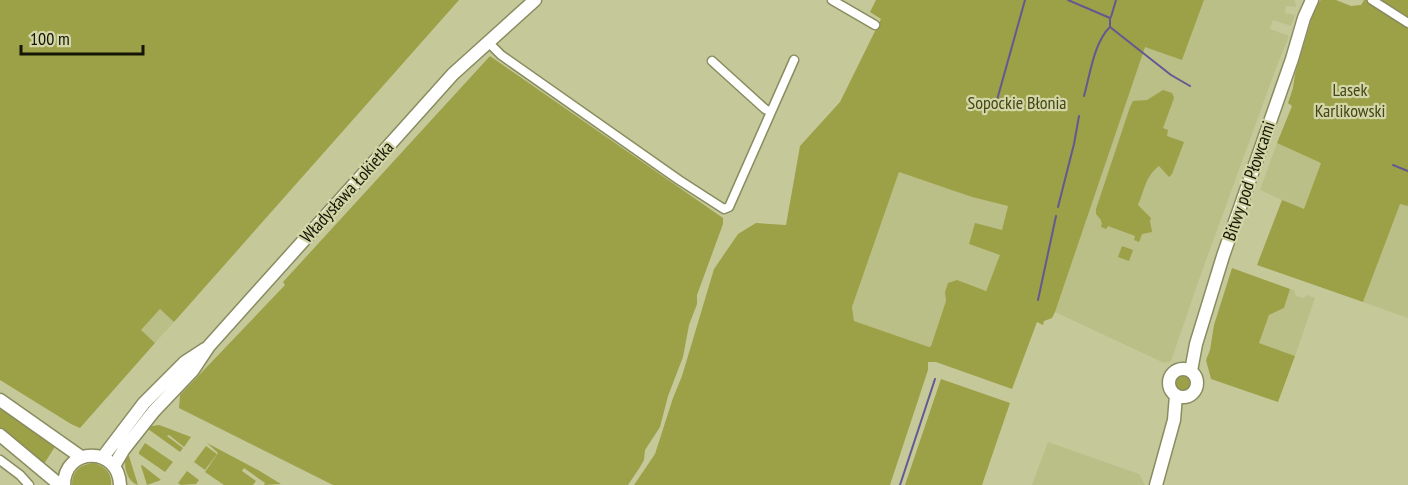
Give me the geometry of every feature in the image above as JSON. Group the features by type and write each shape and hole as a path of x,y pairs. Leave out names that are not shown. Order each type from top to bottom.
{"street":[{"name":"Władysława Łokietka","path":"114,466 124,449 154,411 193,370 208,346 453,74 535,0"},
{"path":"832,0 875,25"},
{"name":"Bitwy pod Płowcami","path":"1303,0 1304,18"},
{"name":"Bitwy pod Płowcami","path":"1187,370 1223,256 1312,0"},
{"path":"1372,0 1408,23"},
{"path":"488,42 501,55 724,209 729,207 794,60"},
{"path":"712,62 771,112"},
{"name":"Władysława Łokietka","path":"103,458 144,403 185,362 208,346"},
{"name":"Bitwy pod Płowcami","path":"1187,370 1197,380 1197,388 1193,394 1180,396 1173,393 1169,380 1176,371 1187,370"},
{"name":"Bitwy pod Płowcami","path":"1156,485 1180,396"},
{"path":"0,400 81,457"},
{"path":"0,435 62,485 69,466 88,455 103,458 114,466 123,483"},
{"path":"0,460 29,485"}],"shaded area":[{"path":"1204,0 1295,0 1296,7 1286,6 1285,13 1295,15 1291,26 1273,20 1270,29 1289,36 1171,361 1164,363 1055,312 1145,46 1182,60"},
{"path":"1277,143 1321,163 1304,210 1260,190"},
{"path":"899,172 972,197 1008,206 1002,230 975,226 969,244 1001,255 985,291 957,281 945,292 946,301 929,347 854,321 852,307"},
{"path":"1400,203 1408,206 1408,318 1363,302"},
{"path":"1290,289 1294,290 1296,296 1303,298 1308,295 1315,298 1295,356 1259,343 1269,315 1284,308"},
{"path":"160,309 174,322 155,343 141,330"},
{"path":"1048,442 1139,474 1145,485 1032,485"}],"green space":[{"path":"0,0 459,0 174,322 160,309 141,330 155,343 80,428 0,380"},
{"name":"Sopockie Błonia","path":"876,0 1204,0 1182,60 1145,47 1055,312 1052,318 1044,321 1043,325 1037,322 1012,389 936,362 928,362 928,370 890,485 634,485 655,454 682,376 714,269 738,234 756,223 786,225 800,146 840,102 881,19 870,12","holes":["899,172 972,197 1008,206 1002,230 975,223 969,244 1000,255 986,291 957,280 948,283 945,292 946,301 929,347 854,321 852,307"]},
{"name":"Lasek Karlikowski","path":"1321,0 1336,0 1351,6 1361,5 1364,0 1408,0 1408,206 1400,204 1363,302 1257,265 1282,200 1304,209 1321,163 1277,143 1292,106 1288,103 1316,4"},
{"path":"490,56 723,218 723,224 697,295 697,304 689,325 683,357 668,396 660,427 645,450 644,460 628,485 333,485 179,408 180,395 285,285 283,282"},
{"path":"1163,90 1172,93 1174,98 1163,128 1168,130 1167,136 1184,142 1172,174 1169,177 1159,166 1151,174 1146,184 1138,205 1151,218 1152,232 1142,234 1139,242 1134,240 1135,236 1108,226 1106,229 1101,227 1102,223 1096,214 1096,209 1133,101 1147,100"},
{"path":"1122,246 1133,250 1129,261 1118,257"},
{"path":"1232,268 1290,289 1284,308 1269,315 1259,343 1295,356 1278,402 1211,379 1206,360 1214,325"},
{"path":"1180,376 1186,376 1190,383 1186,390 1180,390 1176,386 1176,380"},
{"path":"941,379 1010,403 982,485 905,485"},
{"path":"0,406 56,445 44,464 0,428"},
{"path":"159,425 191,437 184,447 169,435 167,436 183,448 180,452 148,429"},
{"path":"145,443 173,462 165,472 139,454"},
{"path":"207,443 281,484 264,485 265,483 244,468 242,471 256,481 253,485 224,485 205,472 218,453"},
{"path":"206,446 217,454 205,470 194,462"},
{"path":"126,455 129,456 138,485 131,481 127,473"},
{"path":"94,463 107,471 111,485 72,485 73,476 78,469"},
{"path":"142,465 161,480 147,485"},
{"path":"187,471 199,480 196,484 181,485 178,483"}],"waterway":[{"path":"995,107 1025,0"},
{"path":"1068,0 1110,18 1110,27 1171,75 1190,86"},
{"path":"1111,17 1116,0"},
{"path":"1084,96 1096,50 1110,27"},
{"path":"1058,207 1079,116"},
{"path":"1393,165 1408,171"},
{"path":"1038,300 1056,216"},
{"path":"900,485 935,379"}]}
